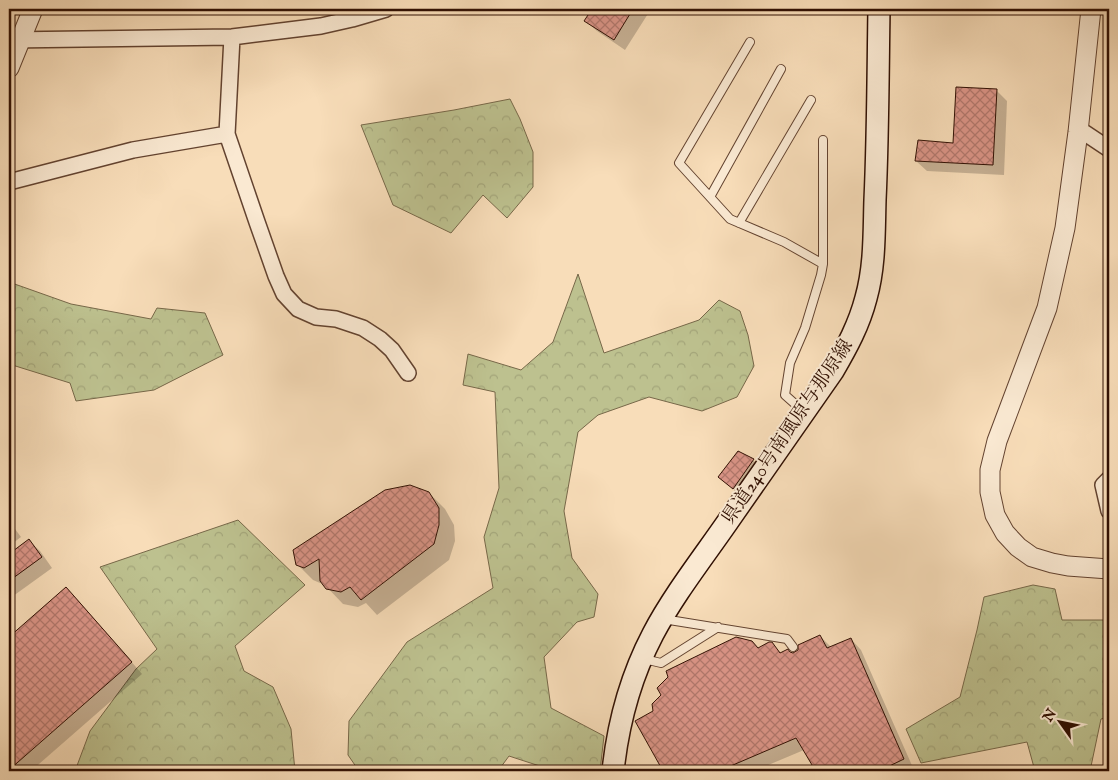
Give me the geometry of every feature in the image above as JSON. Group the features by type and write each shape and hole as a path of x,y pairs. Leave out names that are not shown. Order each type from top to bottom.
{"main road":[{"name":"県道240号南風原与那原線","path":"613,771 624,709 642,658 662,618 833,371 851,339 861,316 871,275 876,186 879,9"}],"street":[{"path":"9,68 15,40 33,9"},
{"path":"15,40 232,37 321,26 386,9"},
{"path":"1091,9 1078,132 1065,228 1047,308 997,441 990,470 990,492 995,515 1018,547 1032,556 1052,563 1109,569"},
{"path":"232,37 227,134 284,294 298,309 316,317 336,319 363,328 380,339 392,350 408,373"},
{"path":"1078,132 1085,133 1109,149"},
{"path":"9,182 133,150 227,134"},
{"path":"1109,479 1103,486 1109,511"}],"lane":[{"path":"750,42 679,163 730,219 784,242 823,264"},
{"path":"710,196 781,69"},
{"path":"739,223 811,100"},
{"path":"805,412 785,395 790,363 805,328 822,275 823,140"},
{"path":"662,618 787,639 793,647"},
{"path":"642,658 661,663 718,627"}],"green space":[{"path":"510,99 533,152 533,187 507,218 483,195 451,233 393,205 361,125"},
{"path":"578,274 604,353 699,320 719,300 740,311 748,335 754,366 737,397 702,411 649,397 598,415 578,432 564,511 572,558 598,594 594,617 577,622 544,657 551,708 604,736 600,771 555,771 509,756 498,771 359,771 348,755 349,721 407,642 493,588 484,537 499,488 495,392 463,385 468,354 521,370 553,342"},
{"path":"9,282 71,304 151,319 157,308 205,313 223,355 154,390 76,401 70,383 9,364"},
{"path":"238,520 305,585 235,646 244,671 273,687 291,729 295,771 75,771 90,731 136,669 157,649 100,567"},
{"path":"1033,585 1055,589 1062,620 1109,620 1109,717 1101,719 1090,771 1035,771 1027,742 921,763 906,729 960,697 984,597"}],"building":[{"path":"592,9 633,9 614,40 584,21"},
{"path":"956,87 997,89 993,165 915,161 918,140 953,143"},
{"path":"738,451 754,459 733,489 718,477"},
{"path":"410,485 429,492 439,508 439,525 434,544 361,600 350,587 341,592 326,589 320,581 319,559 304,568 296,565 293,550 385,490"},
{"path":"29,539 42,557 9,581 9,554"},
{"path":"66,587 132,662 9,770 9,637"},
{"path":"820,635 827,648 851,638 904,759 879,771 830,771 828,766 815,770 796,738 719,771 663,771 635,721 653,711 652,704 661,695 657,688 668,677 666,671 736,637 752,641 758,648 772,642 780,653 788,649 793,653 798,650 798,645"}]}
